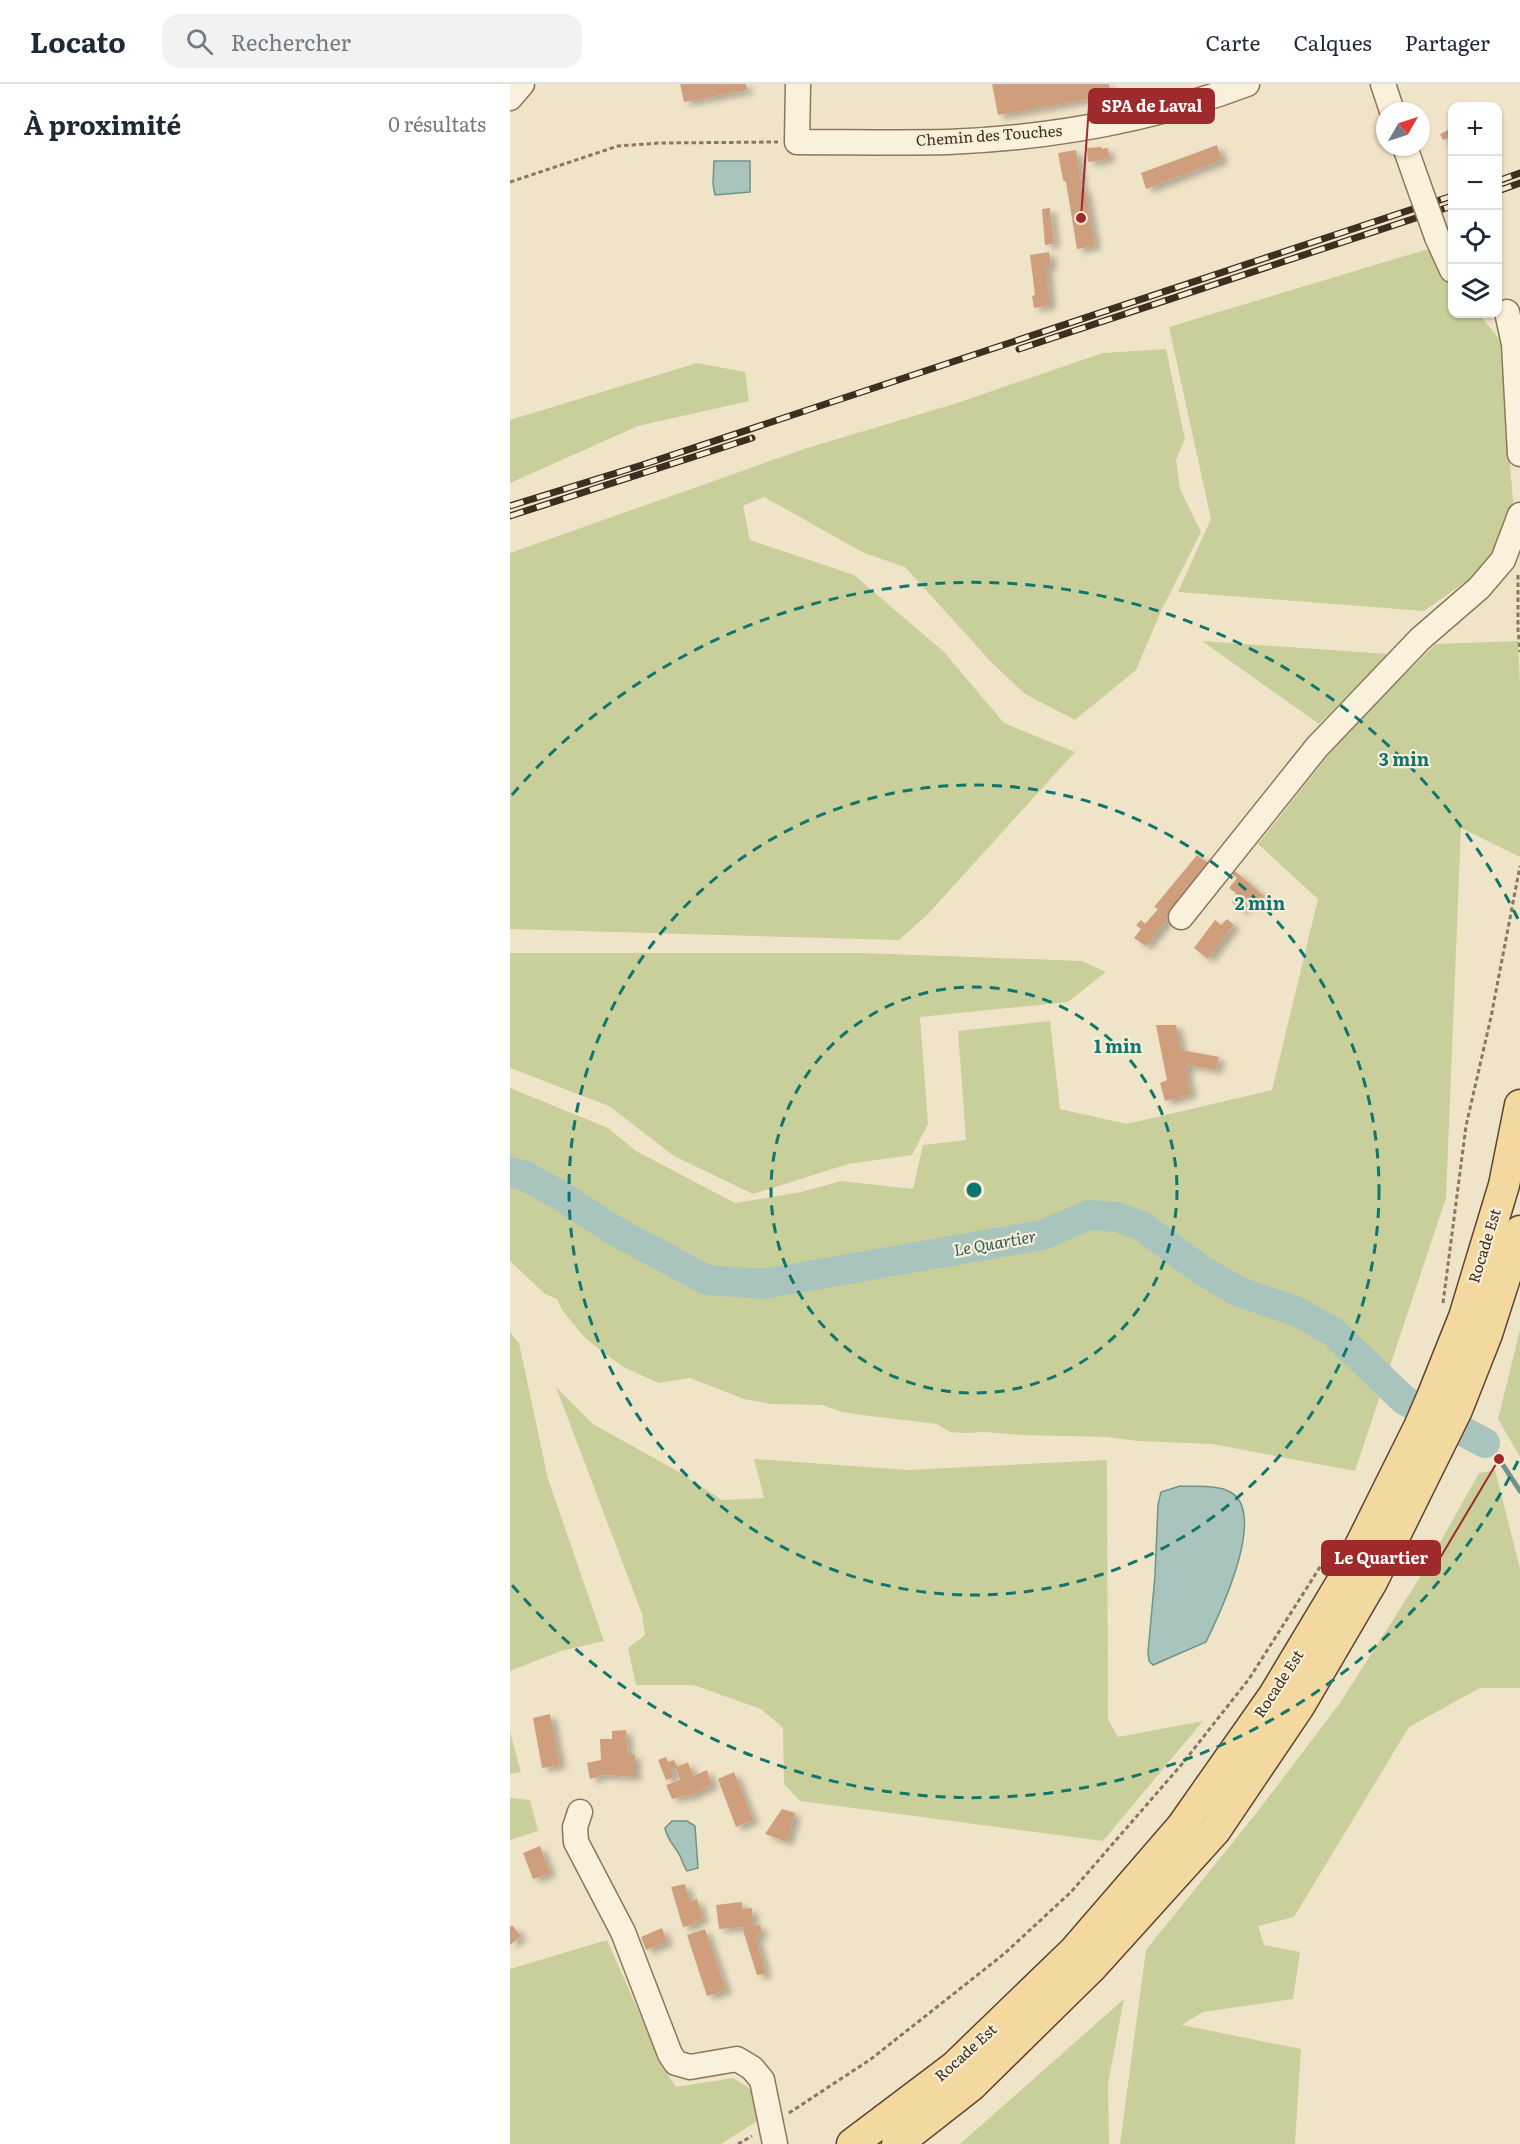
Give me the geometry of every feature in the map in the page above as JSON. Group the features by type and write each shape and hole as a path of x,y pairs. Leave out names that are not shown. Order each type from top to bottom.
{"main road":[{"name":"Rocade Est","path":"1445,1404 1464,1317 1504,1185 1520,1105"},
{"name":"Rocade Est","path":"897,2144 971,2086 1094,1966 1215,1830 1300,1705 1366,1592 1445,1404 1487,1334 1520,1231"},
{"name":"Rocade Est","path":"852,2144 954,2067 1074,1951 1182,1826 1274,1695 1431,1434"}],"street":[{"path":"510,98 522,84"},
{"path":"797,142 798,84"},
{"name":"Chemin des Touches","path":"797,142 949,142 1048,133 1131,120 1247,84"},
{"path":"1383,84 1389,102"},
{"path":"1408,156 1437,237 1449,264"},
{"path":"1508,311 1514,344 1520,454"},
{"path":"1181,917 1317,747 1420,639 1479,588 1503,560 1520,515"},
{"path":"580,1812 575,1827 576,1842 623,1932 670,2054 676,2063 690,2067 737,2060 752,2068 762,2080 773,2134"}],"path":[{"path":"510,182 618,147 660,143 797,142"},
{"path":"1518,570 1520,652"},
{"path":"1442,1305 1466,1126 1491,1017 1520,866"},
{"path":"773,2134 1004,1954 1071,1892 1182,1764 1250,1679 1329,1553"}],"green space":[{"path":"1428,249 1448,275 1448,318 1482,318 1500,340 1514,513 1497,550 1468,580 1424,611 1178,592 1211,519 1169,327"},
{"path":"1166,349 1185,439 1176,460 1180,489 1201,532 1161,611 1136,670 1075,720 1025,694 992,663 905,567 864,553 764,497 743,506 750,540 854,575 944,652 1004,723 1075,752 928,914 899,940 510,929 510,553 804,449 954,404 1103,353"},
{"path":"697,363 745,372 749,401 638,426 510,483 510,420"},
{"path":"1202,641 1388,654 1319,724"},
{"path":"1518,641 1520,857 1461,828 1446,1198 1355,1471 1212,1444 1137,1441 1107,1437 950,1432 937,1424 842,1412 822,1405 771,1404 744,1399 690,1378 659,1383 623,1367 586,1339 562,1310 557,1299 545,1294 510,1261 510,1088 608,1128 636,1151 735,1203 801,1192 841,1181 913,1189 923,1145 966,1140 958,1031 1050,1021 1060,1109 1127,1124 1272,1090 1318,899 1258,844 1349,729 1436,644"},
{"path":"510,953 862,953 1082,961 1106,972 1068,1002 920,1017 928,1124 912,1155 848,1164 753,1194 674,1156 609,1106 510,1068"},
{"path":"1520,1330 1520,1457 1498,1419"},
{"path":"510,1332 519,1343 548,1479 604,1641 561,1651 510,1671"},
{"path":"556,1387 593,1424 679,1472 722,1500 764,1498 754,1459 908,1470 1107,1460 1108,1719 1118,1737 1203,1721 1103,1841 800,1801 784,1784 783,1728 761,1709 693,1685 636,1685 628,1648 645,1635 642,1614"},
{"path":"1495,1470 1520,1568 1520,1688 1480,1688 1409,1727 1294,1917 1258,1926 1264,1945 1300,1952 1293,1999 1203,2012 1182,2025 1301,2049 1295,2144 1120,2144 1146,1950 1254,1816 1340,1703 1424,1571 1479,1473"},
{"path":"510,1732 521,1772 510,1774"},
{"path":"510,1798 530,1800 538,1831 510,1840"},
{"path":"607,1940 664,2069 676,2087 733,2078 757,2093 757,2121 721,2144 510,2144 510,1969"},
{"path":"1124,1999 1108,2084 1109,2144 960,2144"}],"water":[{"path":"714,161 750,161 750,192 715,195"},
{"path":"1180,1486 1221,1488 1239,1500 1244,1517 1243,1538 1230,1586 1206,1642 1153,1665 1149,1661 1148,1652 1155,1576 1158,1505 1161,1492"},
{"path":"672,1821 687,1821 695,1826 698,1868 687,1871 665,1828"}],"building":[{"path":"680,84 746,84 747,90 684,102"},
{"path":"992,84 1109,84 1111,95 998,115"},
{"path":"1448,130 1448,138 1443,140 1440,134"},
{"path":"1217,145 1222,160 1146,189 1141,173"},
{"path":"1101,147 1102,149 1108,148 1109,157 1088,162 1087,148"},
{"path":"1076,150 1095,246 1077,249 1066,182 1063,180 1058,153"},
{"path":"1050,208 1054,244 1045,245 1042,209"},
{"path":"1049,252 1051,266 1046,267 1050,305 1034,308 1032,296 1035,295 1030,255"},
{"path":"1197,855 1211,865 1146,946 1134,938 1141,929 1136,925 1141,920 1145,924 1158,909 1154,907"},
{"path":"1235,871 1264,896 1254,908 1248,903 1242,911 1232,902 1238,895 1229,888 1237,878 1232,874"},
{"path":"1227,919 1234,925 1208,959 1194,948 1215,920 1221,925"},
{"path":"1156,1025 1176,1025 1181,1050 1219,1057 1216,1070 1187,1065 1191,1094 1165,1101 1160,1083 1167,1080"},
{"path":"550,1714 560,1765 542,1768 533,1718"},
{"path":"626,1730 628,1755 635,1755 635,1777 604,1775 590,1779 587,1763 601,1760 600,1739 612,1739 612,1731"},
{"path":"666,1757 668,1762 674,1760 677,1767 688,1762 693,1776 707,1770 712,1785 687,1797 686,1795 672,1799 666,1785 680,1780 676,1768 671,1769 674,1777 666,1780 658,1760"},
{"path":"734,1772 753,1820 736,1827 718,1779"},
{"path":"782,1809 795,1813 787,1842 765,1834"},
{"path":"540,1846 550,1873 533,1879 523,1853"},
{"path":"685,1884 690,1902 697,1899 703,1919 695,1921 696,1924 683,1927 671,1887"},
{"path":"742,1902 742,1909 752,1908 753,1926 760,1925 762,1932 756,1937 766,1974 757,1975 742,1927 719,1929 716,1905"},
{"path":"512,1925 521,1936 510,1945 510,1927"},
{"path":"662,1928 667,1942 646,1950 641,1937"},
{"path":"705,1929 726,1990 707,1996 687,1935"}],"waterway":[{"name":"Le Quartier","path":"510,1172 523,1175 558,1194 615,1231 707,1280 763,1284 1042,1235 1089,1215 1117,1217 1142,1226 1200,1269 1237,1291 1298,1312 1333,1332 1404,1400 1485,1443"},
{"name":"Le Quartier","path":"1485,1443 1499,1459 1520,1491"}],"railway":[{"path":"1502,180 1520,173"},
{"path":"1502,190 1520,183"},
{"path":"510,506 642,465 1448,197"},
{"path":"1019,349 1448,207"},
{"path":"510,516 752,438"}],"place":[{"name":"SPA de Laval","path":"1081,218"},
{"name":"Le Quartier","path":"1499,1459"}]}
